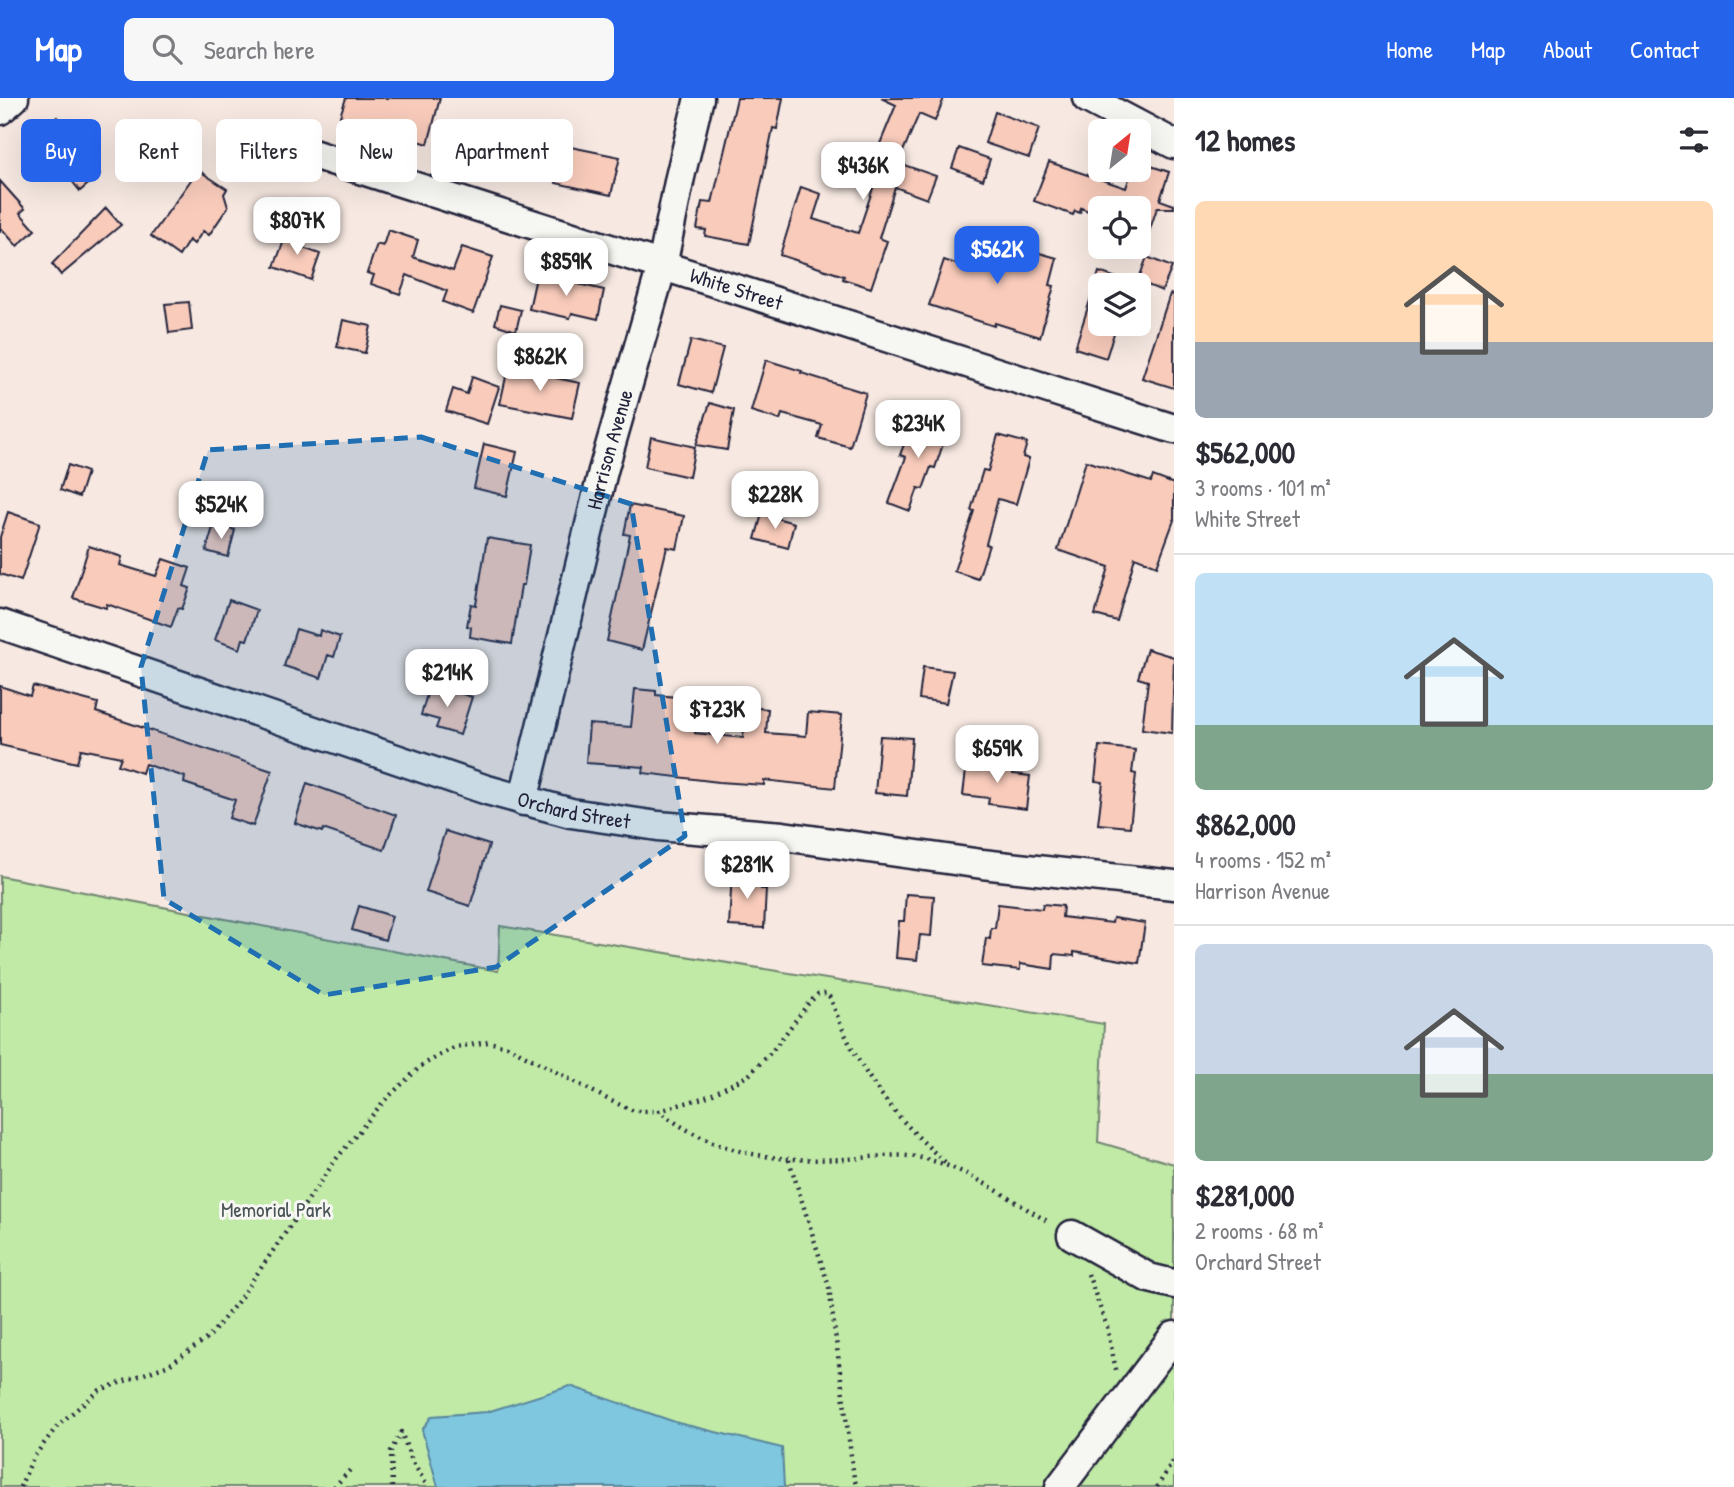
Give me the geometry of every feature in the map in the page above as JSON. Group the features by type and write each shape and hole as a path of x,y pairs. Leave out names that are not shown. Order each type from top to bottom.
{"street":[{"path":"0,110 14,98"},
{"name":"Harrison Avenue","path":"523,801 603,471 662,266 699,98"},
{"path":"1087,98 1174,144"},
{"name":"White Street","path":"322,156 1174,429"},
{"name":"Orchard Street","path":"0,624 523,801 596,818 783,836 1174,885"},
{"path":"1072,1235 1149,1278 1174,1284"},
{"path":"1060,1487 1174,1336"}],"path":[{"path":"20,1487 33,1458 58,1425 100,1390 169,1365 209,1337 239,1300 337,1158 384,1101 421,1066 456,1047 488,1042 508,1046 634,1111 659,1111 709,1096 749,1075 773,1050 808,1004 818,995 827,993 855,1058 910,1131 945,1163 1072,1235 1107,1327 1123,1401"},
{"path":"659,1111 677,1125 747,1154 789,1160 911,1156 945,1163"},
{"path":"789,1160 829,1287 854,1478 858,1487"},
{"path":"392,1487 391,1451 401,1432 412,1461 428,1487"},
{"path":"1157,1487 1174,1460"},
{"path":"334,1487 351,1469"}],"highlighted area":[{"path":"421,437 631,504 685,836 496,967 324,995 164,899 141,667 208,450"}],"green space":[{"name":"Memorial Park","path":"0,876 498,971 500,926 1104,1024 1098,1142 1174,1164 1174,1487 0,1487"}],"water":[{"path":"570,1386 678,1423 782,1448 784,1487 438,1487 422,1430 432,1416 487,1412"}],"building":[{"path":"346,98 440,98 435,119 431,119 428,144 417,140 417,119 349,119 340,116"},
{"path":"737,98 783,98 777,129 773,128 749,244 705,236 706,230 697,229 702,202 712,203"},
{"path":"881,98 944,98 935,121 919,114 898,163 936,176 927,199 895,187 879,238 887,241 871,288 780,255 801,187 821,194 813,219 858,233 875,182 840,169 848,146 875,156 896,105"},
{"path":"995,112 1039,128 1029,158 985,143"},
{"path":"573,147 620,157 611,195 556,183 573,182"},
{"path":"959,148 990,159 983,180 952,168"},
{"path":"1049,162 1088,175 1088,182 1108,182 1126,188 1128,182 1152,182 1152,166 1169,172 1160,200 1174,205 1174,208 1157,208 1151,226 1151,196 1088,196 1088,211 1081,208 1080,213 1075,211 1073,215 1034,201"},
{"path":"202,173 227,189 224,194 228,207 209,235 203,231 194,244 189,240 179,256 151,236 189,182 202,182"},
{"path":"0,181 25,209 20,213 35,230 17,246 2,229 0,231"},
{"path":"73,182 91,182 80,191"},
{"path":"106,208 121,225 61,275 52,264"},
{"path":"288,230 307,237 303,248 320,254 311,280 274,267"},
{"path":"388,230 418,240 413,257 453,271 462,247 493,257 473,313 443,302 447,291 407,275 400,294 371,284 374,275 367,273 377,244 383,246"},
{"path":"965,236 1027,256 1029,250 1057,258 1050,285 1054,286 1040,337 995,323 994,326 929,305 944,260 956,264"},
{"path":"1146,259 1172,267 1162,291 1151,286 1151,273 1141,273"},
{"path":"555,276 604,290 598,319 572,313 570,318 529,309 536,277 554,281"},
{"path":"1170,294 1174,295 1174,388 1142,378"},
{"path":"189,302 192,330 169,333 165,304"},
{"path":"500,305 521,310 516,331 495,324"},
{"path":"1088,307 1088,336 1113,336 1106,358 1075,348"},
{"path":"343,320 371,326 365,353 337,347"},
{"path":"691,340 723,348 711,393 679,384"},
{"path":"766,360 866,393 850,447 818,438 822,425 782,414 780,420 751,411"},
{"path":"508,368 580,383 572,418 500,404"},
{"path":"472,377 499,387 487,424 446,411 453,389 467,394"},
{"path":"710,403 734,410 727,450 696,445"},
{"path":"920,416 949,426 935,468 931,467 923,489 918,488 910,511 889,503 906,457 900,455 910,429 915,430"},
{"path":"998,435 1027,443 1023,457 1029,459 1016,504 998,499 986,544 989,545 978,579 954,571 974,511 971,510 983,470 988,471"},
{"path":"651,437 695,447 689,477 645,467"},
{"path":"484,444 517,452 507,496 474,488"},
{"path":"1086,461 1151,482 1153,476 1174,484 1174,520 1157,566 1135,557 1117,621 1095,615 1109,567 1058,550"},
{"path":"68,465 87,472 79,497 60,490"},
{"path":"630,505 684,516 677,549 667,547 642,650 607,641 630,535 624,534"},
{"path":"8,512 40,523 21,581 0,574 0,537"},
{"path":"762,514 794,523 788,548 755,539"},
{"path":"214,524 235,530 228,557 206,551"},
{"path":"487,538 530,545 512,644 470,637 471,627 467,626 471,604 476,605"},
{"path":"89,546 122,557 120,565 156,576 163,559 190,568 184,586 190,588 171,627 107,604 106,608 73,598"},
{"path":"229,600 257,610 247,640 243,639 240,649 215,640"},
{"path":"296,629 319,636 320,630 340,637 334,657 328,655 321,678 284,666"},
{"path":"1147,649 1174,657 1172,733 1142,729 1148,681 1138,678"},
{"path":"923,667 953,671 946,703 919,699"},
{"path":"430,684 472,697 460,735 436,728 439,720 421,715"},
{"path":"0,686 30,696 33,686 98,703 96,712 272,771 253,826 229,818 235,800 184,783 185,777 145,764 142,773 118,765 121,757 81,749 77,763 0,745"},
{"path":"635,689 656,691 656,695 699,699 695,733 743,738 746,707 768,709 766,733 806,736 808,712 842,715 835,788 764,780 764,785 719,782 643,773 644,767 586,763 589,724 631,727"},
{"path":"880,736 912,738 907,796 875,793"},
{"path":"1099,746 1135,750 1132,773 1136,774 1130,827 1098,824 1103,782 1095,781"},
{"path":"967,762 1014,768 1013,774 1030,776 1026,809 988,804 989,798 963,795"},
{"path":"307,783 396,815 384,850 323,829 322,832 295,823"},
{"path":"445,831 489,845 470,906 426,892"},
{"path":"732,872 761,874 761,889 766,889 764,928 729,926"},
{"path":"906,894 934,896 931,936 920,935 917,960 896,958 899,921 904,921"},
{"path":"998,904 1042,909 1043,904 1063,906 1062,917 1112,923 1113,918 1145,923 1139,963 1074,952 1074,956 1054,954 1053,969 1020,964 1020,970 982,966 986,938 990,939 991,928 995,928"},
{"path":"359,906 392,916 385,940 352,930"}]}
